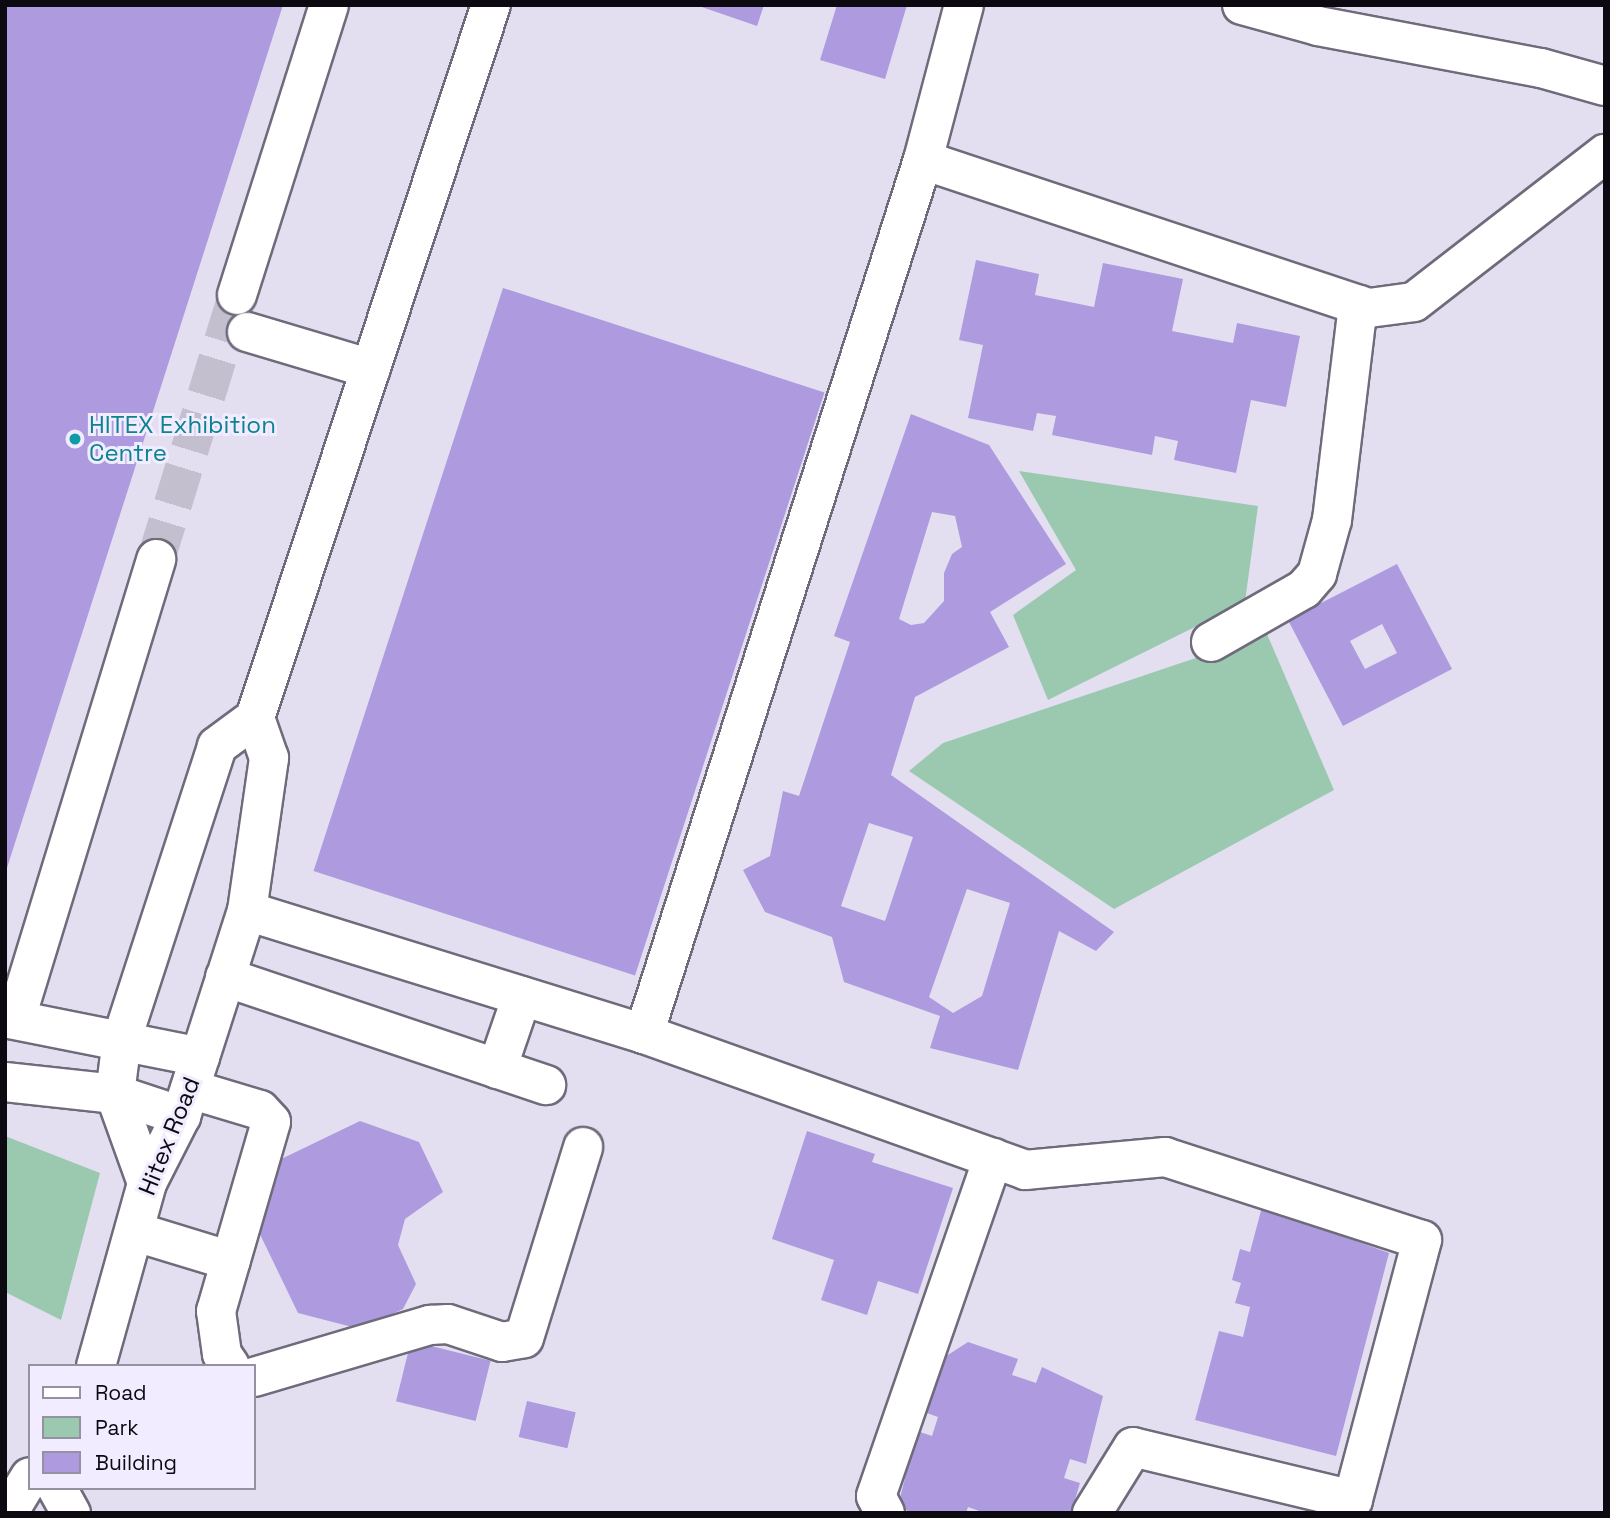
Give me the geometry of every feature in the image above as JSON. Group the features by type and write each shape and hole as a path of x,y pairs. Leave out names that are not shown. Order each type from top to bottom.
{"street":[{"path":"237,295 329,5"},
{"path":"147,1183 115,1094 122,1039 217,746 255,718 491,5"},
{"path":"645,1034 923,160 964,5"},
{"path":"1242,5 1318,26 1541,68 1605,86"},
{"path":"923,160 1357,305 1414,302 1605,154"},
{"path":"1211,642 1304,589 1317,574 1332,520 1357,305"},
{"path":"247,332 370,369"},
{"path":"10,1018 156,559"},
{"path":"190,1087 247,911 269,758 255,718"},
{"path":"247,911 645,1034 1025,1170 1165,1157 1422,1240 1353,1500 1133,1447 1093,1513"},
{"path":"225,977 546,1085"},
{"path":"497,1069 522,996"},
{"name":"Hitex Road","path":"10,1018 122,1039 190,1087 147,1183 136,1233 97,1364"},
{"path":"5,1082 115,1094 190,1087 260,1110 271,1122 216,1311 222,1354 229,1364"},
{"path":"256,1376 430,1325 448,1324 502,1342 524,1338 583,1147"},
{"path":"885,1513 876,1496 993,1158"},
{"path":"136,1233 231,1262"},
{"path":"58,1490 71,1513"}],"green space":[{"path":"1019,471 1258,506 1245,602 1048,700 1013,615 1076,570"},
{"path":"1267,634 1334,790 1114,909 909,771 943,743"},
{"path":"5,1136 100,1173 61,1320 5,1292"}],"building":[{"name":"HITEX Exhibition Centre","path":"5,5 283,5 6,871 5,870"},
{"path":"696,5 764,5 757,26"},
{"path":"837,5 907,5 885,79 820,60"},
{"path":"976,260 1039,274 1035,295 1094,307 1103,263 1183,279 1172,331 1233,343 1237,323 1300,336 1286,407 1251,400 1236,473 1174,460 1178,441 1155,436 1152,455 1052,435 1056,416 1037,413 1033,431 968,418 983,345 959,340"},
{"path":"503,288 824,392 635,975 314,871"},
{"path":"911,414 989,445 1066,564 990,612 1009,647 915,697 891,775 1114,932 1096,951 1059,931 1018,1070 930,1048 940,1016 844,982 832,937 765,912 743,870 770,856 783,791 799,796 850,642 834,636","holes":["932,512 955,516 962,547 952,554 944,573 944,601 924,623 911,625 899,619","869,823 913,837 885,921 841,906","967,889 1010,903 982,996 953,1013 929,997"]},
{"path":"1397,564 1452,669 1343,726 1288,620","holes":["1382,624 1397,653 1365,669 1350,641"]},
{"path":"360,1121 419,1142 443,1192 405,1219 398,1245 416,1284 403,1309 360,1329 298,1313 256,1226 275,1162"},
{"path":"807,1131 875,1154 872,1162 953,1188 918,1294 878,1281 867,1315 821,1300 834,1260 772,1239"},
{"path":"1262,1207 1389,1253 1336,1456 1195,1420 1219,1331 1243,1337 1250,1307 1235,1303 1241,1283 1232,1280 1240,1249 1250,1252"},
{"path":"411,1341 491,1361 476,1421 396,1401"},
{"path":"968,1342 1018,1359 1012,1375 1036,1383 1042,1367 1103,1396 1086,1464 1070,1459 1064,1478 1080,1483 1071,1513 985,1513 968,1507 966,1513 909,1513 899,1502 917,1431 932,1436 938,1417 924,1412 940,1360"},
{"path":"527,1401 576,1412 567,1448 519,1437"}],"tunnel":[{"path":"156,559 237,295"}],"place":[{"name":"HITEX Exhibition Centre","path":"75,439"}]}
